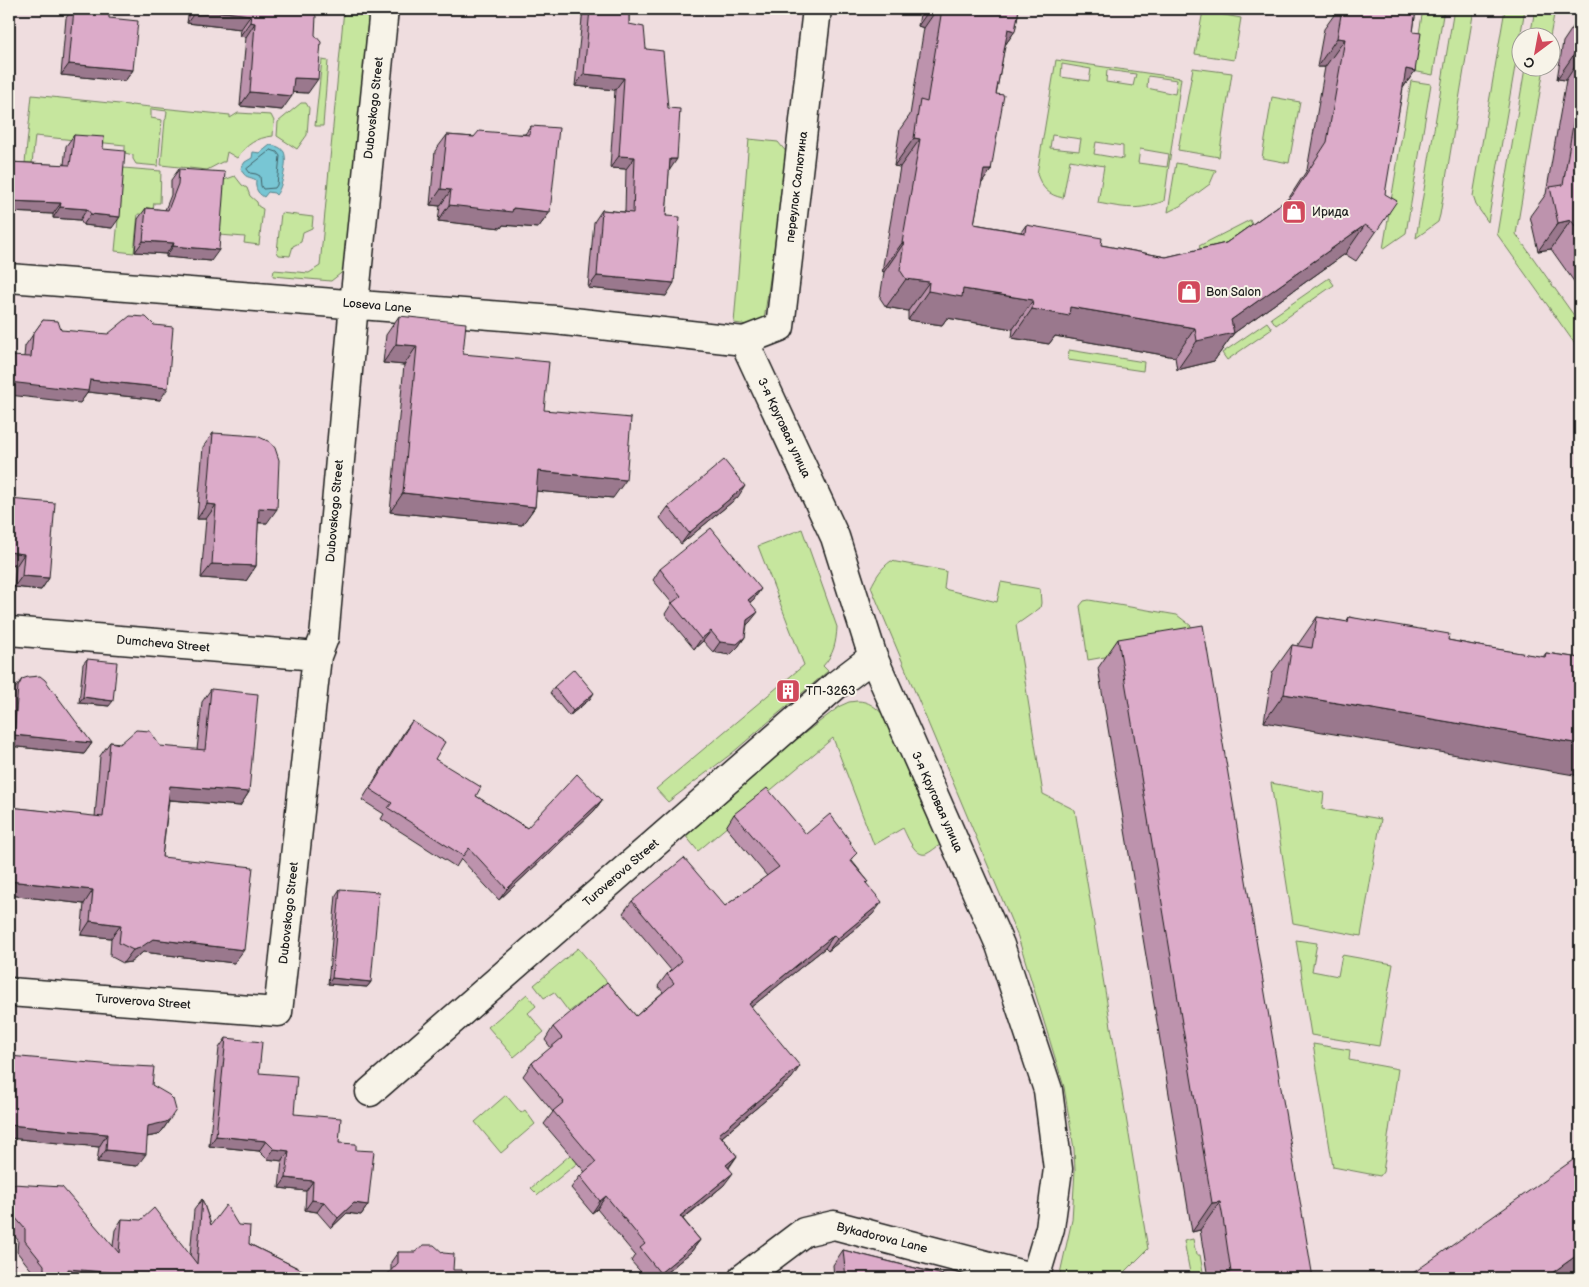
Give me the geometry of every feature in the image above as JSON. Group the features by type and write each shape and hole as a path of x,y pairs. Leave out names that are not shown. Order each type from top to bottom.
{"street":[{"name":"Dubovskogo Street","path":"278,1012 317,656 324,638 354,304 384,9"},
{"name":"переулок Салютина","path":"744,341 780,327 817,9"},
{"name":"Loseva Lane","path":"9,278 555,320 744,341"},
{"name":"3-я Круговая улица","path":"744,341 835,536 873,657 1000,944 1048,1090 1058,1169 1050,1228 1035,1278"},
{"name":"Dumcheva Street","path":"9,631 317,656"},
{"name":"Turoverova Street","path":"370,1092 835,686 873,657"},
{"name":"Turoverova Street","path":"9,992 278,1012"},
{"name":"Bykadorova Lane","path":"743,1278 804,1232 834,1224 1035,1278"}],"green space":[{"path":"344,9 369,9 345,270 331,281 273,276 274,270 309,273 320,266"},
{"path":"1423,9 1444,9 1433,75 1413,71"},
{"path":"1454,9 1474,9 1440,215 1438,222 1416,238"},
{"path":"1505,9 1525,9 1522,28 1512,28 1513,78 1488,222 1476,205 1473,196"},
{"path":"1535,9 1555,9 1552,28 1532,28"},
{"path":"1203,11 1241,18 1234,60 1195,54"},
{"path":"322,60 328,61 323,126 315,126"},
{"path":"1056,60 1181,78 1164,201 1131,208 1098,203 1104,166 1070,160 1063,198 1053,195 1046,190 1037,174","holes":["1062,64 1091,69 1089,81 1061,77","1107,70 1136,74 1133,86 1106,82","1148,76 1177,80 1175,94 1147,88","1052,135 1081,139 1079,151 1050,148","1096,142 1123,146 1123,159 1094,154","1140,149 1169,154 1167,167 1138,163"]},
{"path":"1193,68 1232,73 1219,157 1178,150"},
{"path":"1523,78 1542,78 1516,234 1580,324 1580,351 1497,234"},
{"path":"1411,81 1431,84 1406,233 1383,249"},
{"path":"32,95 230,115 230,118 238,113 271,115 274,121 273,136 262,138 252,143 237,158 227,152 225,162 207,170 161,165 167,111 151,109 151,118 162,120 158,166 136,164 133,155 125,153 125,145 35,136 31,173 24,173"},
{"path":"1272,97 1300,102 1289,163 1262,158"},
{"path":"301,103 306,103 309,108 307,135 297,149 277,136 278,122"},
{"path":"749,139 778,142 788,154 763,327 734,323"},
{"path":"1176,163 1216,170 1210,184 1180,206 1168,212"},
{"path":"123,168 161,171 160,203 154,203 152,215 138,214 134,253 115,251"},
{"path":"235,176 247,188 250,196 257,202 258,206 263,209 259,245 244,243 245,237 219,235 224,180"},
{"path":"281,213 313,217 312,228 303,232 301,242 293,246 290,256 279,255 277,252"},
{"path":"1250,220 1254,229 1203,254 1199,246"},
{"path":"1329,278 1334,285 1276,325 1271,318"},
{"path":"1267,322 1272,329 1227,360 1222,353"},
{"path":"1069,350 1144,362 1143,371 1068,360"},
{"path":"802,529 837,627 834,648 823,666 828,671 731,754 668,802 656,789 804,665 758,546"},
{"path":"891,561 946,571 944,589 997,602 1001,582 1040,589 1040,608 1016,625 1043,794 1075,810 1148,1249 1123,1274 1124,1278 1059,1278 1072,1220 1075,1170 1074,1149 1064,1087 1018,937 871,587 879,573"},
{"path":"1089,600 1177,615 1195,629 1138,651 1088,660 1080,606 1084,601"},
{"path":"857,701 868,703 884,715 940,845 926,854 922,854 912,845 903,828 874,845 833,738 698,851 680,829 840,706"},
{"path":"1271,783 1324,793 1322,809 1381,819 1361,936 1293,923"},
{"path":"1296,940 1317,943 1312,971 1338,976 1342,955 1393,964 1379,1046 1311,1035"},
{"path":"578,948 684,1072 612,1135 538,1195 531,1188 659,1080 631,1024 600,988 569,1012 554,992 544,998 534,985"},
{"path":"527,994 536,1006 528,1013 544,1032 514,1057 488,1027"},
{"path":"1313,1044 1350,1050 1349,1060 1398,1069 1383,1172 1380,1176 1333,1167"},
{"path":"506,1095 521,1113 525,1110 535,1124 501,1153 475,1122"},
{"path":"1193,1239 1196,1255 1200,1255 1204,1277 1200,1278 1191,1278 1184,1241"}],"water":[{"path":"270,145 280,148 284,152 285,168 276,195 268,192 264,197 257,190 256,180 245,176 241,168 245,162 252,158 253,152 260,153"}],"building":[{"path":"74,9 109,10 109,18 138,21 133,70 69,64"},
{"path":"197,9 310,9 316,16 315,35 321,42 318,79 294,78 292,96 250,92 255,23 250,22 251,15"},
{"path":"590,9 629,9 629,24 644,27 646,49 663,51 668,108 680,109 677,159 670,159 666,216 680,217 674,283 597,276 602,210 633,213 635,157 619,156 624,78 584,74"},
{"path":"942,9 1019,9 1015,31 1008,29 996,94 1004,95 991,170 984,170 974,224 1025,233 1026,225 1102,238 1101,245 1166,257 1226,243 1292,196 1327,142 1345,39 1337,38 1342,9 1416,9 1413,32 1421,33 1415,71 1406,69 1385,194 1397,201 1376,232 1365,225 1231,320 1234,333 1197,341 1195,328 1070,307 1069,316 1032,309 1033,300 963,289 962,297 928,291 929,282 906,279 900,270 904,243 902,243 920,139 914,138 920,100 927,102"},
{"path":"1580,29 1580,51 1577,50"},
{"path":"1580,83 1580,233 1571,220 1558,223 1550,187 1563,185"},
{"path":"531,126 559,128 550,212 513,208 512,212 449,205 451,190 441,189 447,135 474,137 479,131 530,135"},
{"path":"74,135 104,137 103,149 125,151 120,217 91,214 87,209 60,207 61,203 9,201 9,162 70,165"},
{"path":"179,169 225,172 219,250 173,246 174,243 143,241 146,208 168,210 178,184"},
{"path":"130,316 146,317 154,325 173,327 168,388 90,380 88,391 9,382 9,356 31,357 33,334 43,320 58,321 61,330 108,334"},
{"path":"399,316 466,323 463,354 549,362 544,410 631,418 626,480 538,471 535,507 403,493 417,346 396,344"},
{"path":"213,433 257,436 270,442 275,448 279,460 277,509 259,508 256,566 212,564 216,505 207,504"},
{"path":"724,460 745,486 689,533 668,507"},
{"path":"9,499 55,503 49,578 22,576 24,554 9,552"},
{"path":"711,528 761,589 748,600 758,612 747,620 745,637 737,644 720,642 711,631 701,639 672,603 681,596 660,569"},
{"path":"1317,617 1348,622 1349,617 1449,634 1448,640 1479,646 1545,657 1546,653 1580,658 1580,744 1284,694 1292,645 1312,648"},
{"path":"1203,625 1313,1278 1225,1278 1224,1274 1231,1272 1223,1218 1220,1202 1212,1203 1118,639"},
{"path":"87,659 117,662 113,701 83,697"},
{"path":"574,669 594,693 573,711 554,687"},
{"path":"40,676 92,743 14,735 18,687 22,679"},
{"path":"211,689 258,694 249,792 170,786 162,857 253,867 244,950 153,939 140,948 133,950 119,943 121,925 90,921 93,890 9,881 9,807 103,817 110,742 120,744 136,730 150,731 160,746 205,750"},
{"path":"412,721 445,742 435,759 481,787 476,796 527,828 577,774 602,800 507,889 469,848 463,856 388,808 392,803 370,789"},
{"path":"767,788 806,834 830,814 857,853 850,860 868,881 866,883 882,902 837,939 834,935 749,1004 800,1066 719,1134 737,1156 726,1165 733,1173 680,1216 700,1240 660,1273 640,1248 645,1244 606,1196 600,1201 580,1176 596,1162 553,1111 564,1102 532,1063 562,1038 553,1027 607,982 636,1016 674,983 667,974 682,961 632,901 684,858 725,906 779,867 734,814"},
{"path":"340,889 379,892 371,982 332,978"},
{"path":"226,1038 262,1042 259,1073 297,1076 294,1114 341,1118 339,1143 356,1144 356,1150 374,1151 368,1205 354,1203 338,1218 324,1202 312,1200 313,1181 286,1178 289,1151 274,1149 266,1141 216,1136"},
{"path":"9,1056 154,1067 152,1085 173,1099 176,1110 166,1122 148,1126 146,1154 106,1150 107,1134 9,1125"},
{"path":"1580,1155 1580,1253 1545,1278 1406,1278"},
{"path":"13,1184 62,1187 119,1253 122,1219 141,1220 154,1208 197,1264 202,1199 211,1225 226,1205 238,1225 250,1226 249,1244 318,1278 129,1278 130,1274 68,1269 68,1274 44,1272 44,1265 25,1241 25,1229 9,1210 9,1187"},
{"path":"424,1245 434,1245 443,1253 454,1254 453,1270 462,1270 462,1278 384,1278 398,1263 398,1252 415,1252"},
{"path":"843,1250 931,1272 956,1278 846,1278"}],"place":[{"name":"Ирида","path":"1294,212"},
{"name":"Bon Salon","path":"1189,292"},
{"name":"ТП-3263","path":"788,691"}]}
